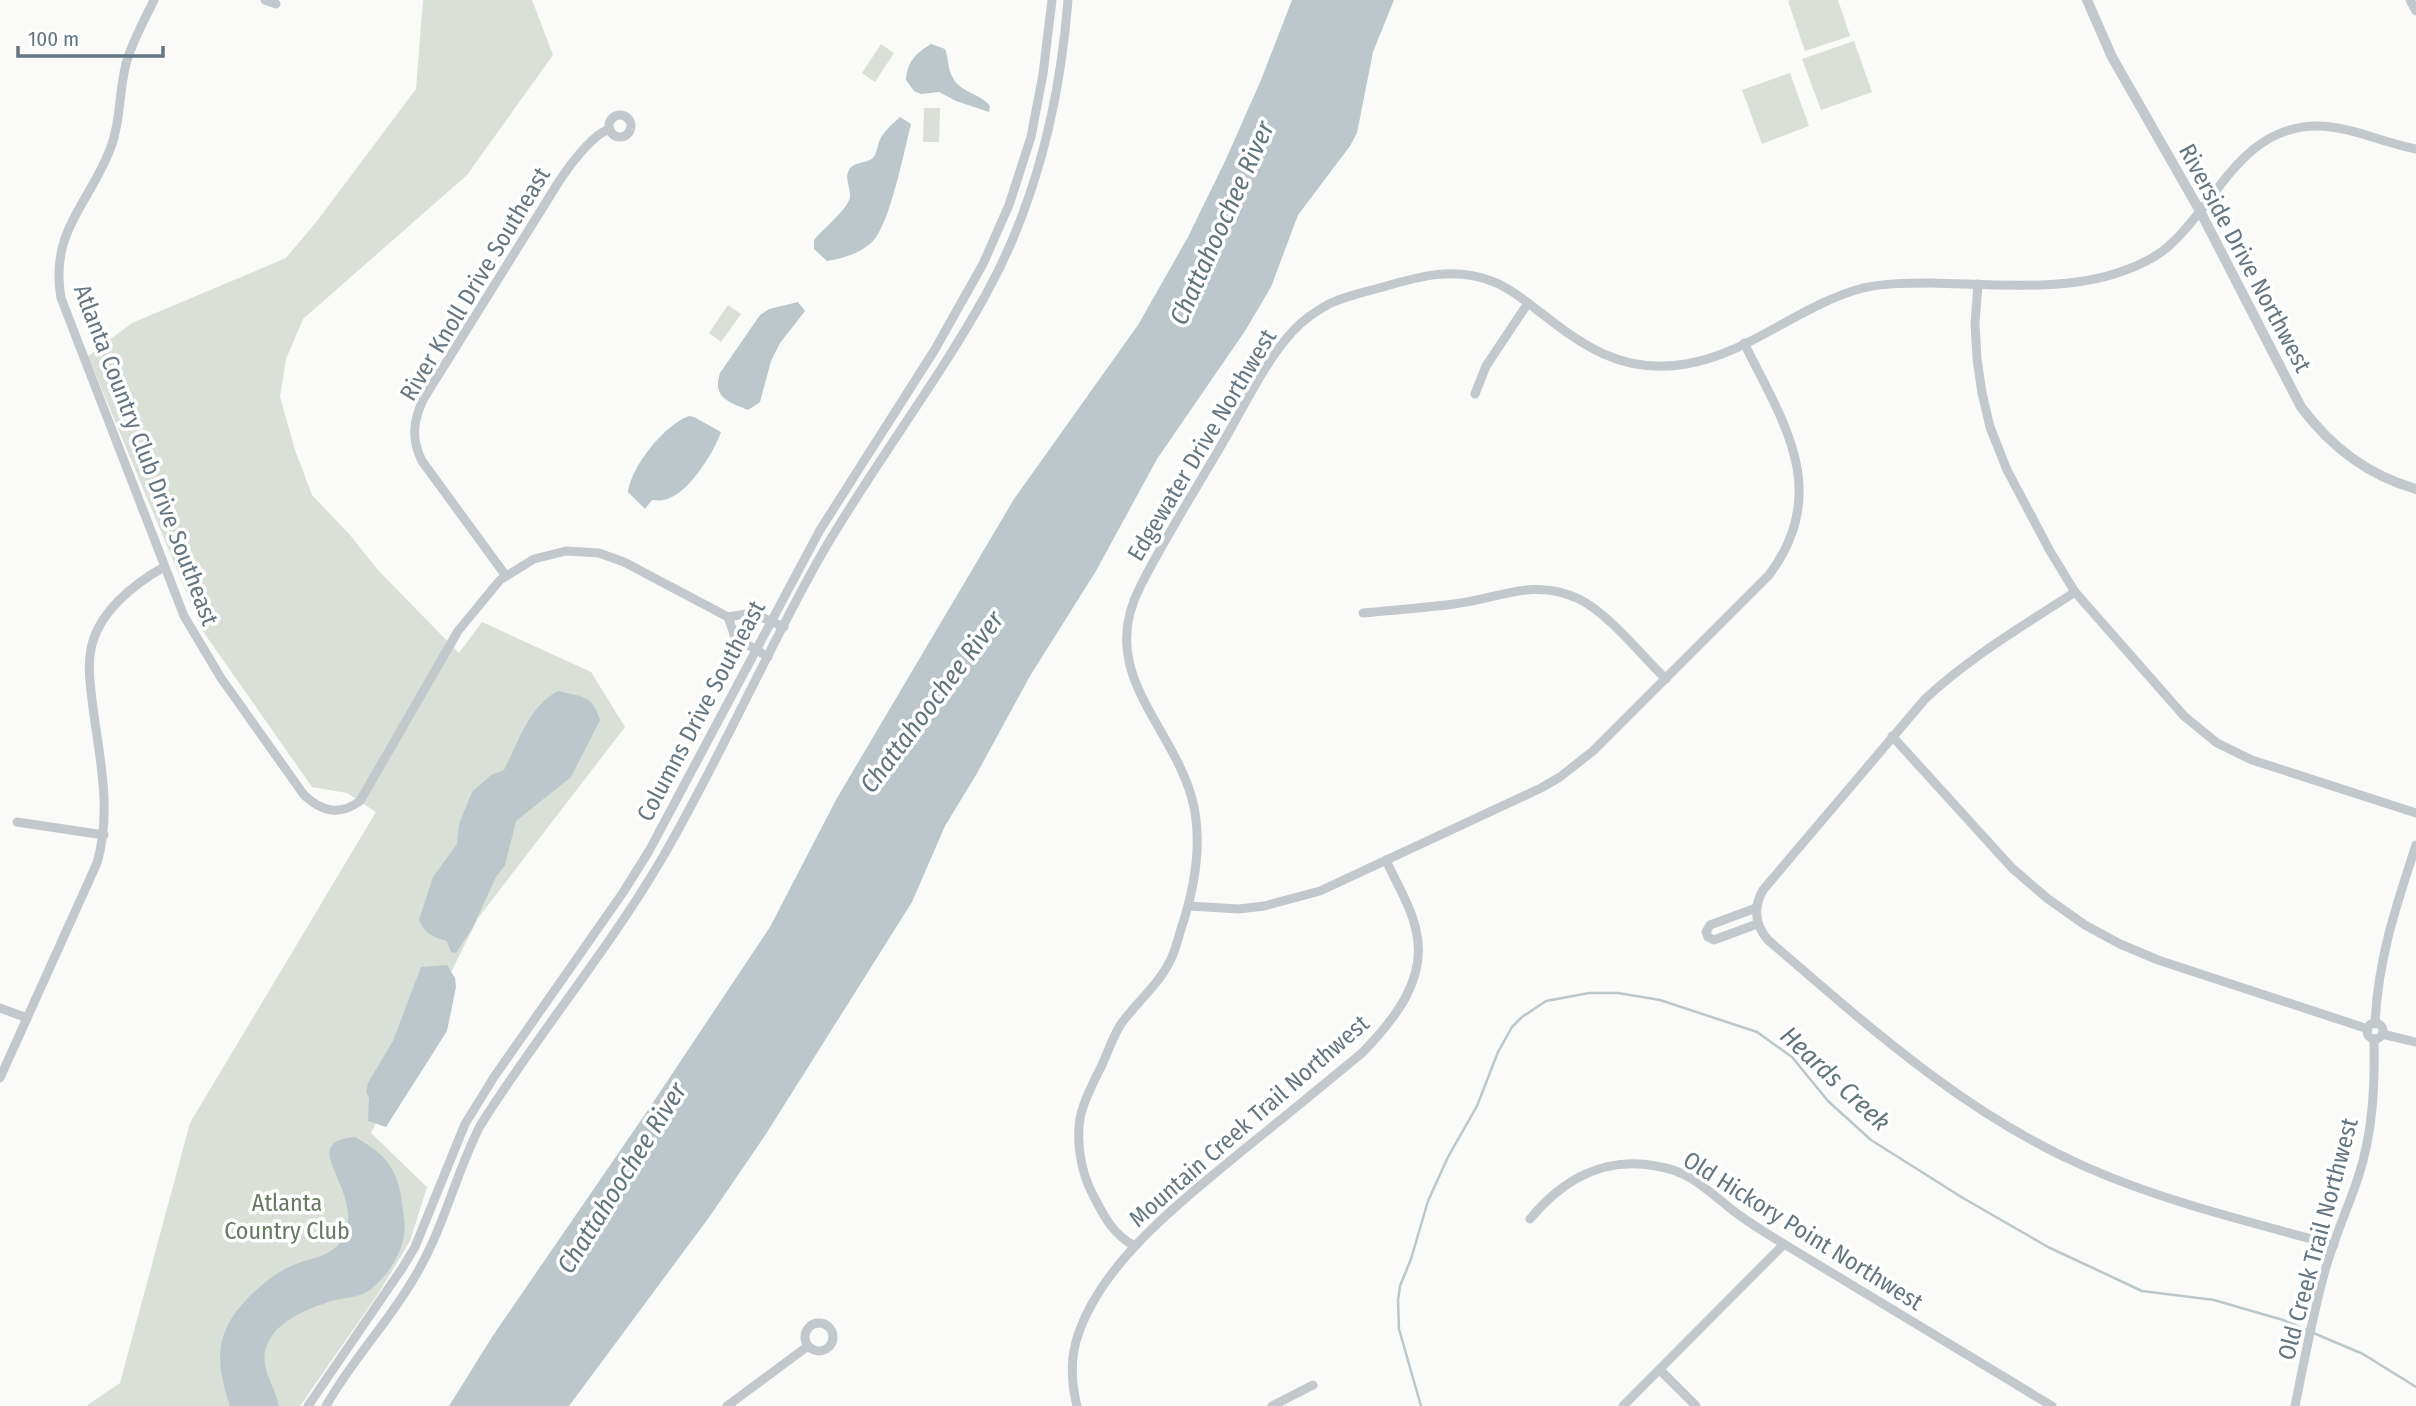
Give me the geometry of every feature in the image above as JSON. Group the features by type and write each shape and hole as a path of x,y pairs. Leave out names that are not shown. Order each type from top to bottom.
{"street":[{"name":"Atlanta Country Club Drive Southeast","path":"154,0 126,62 120,112 113,140 104,163 66,233 59,271 64,307 164,567 192,632 244,712 300,790 318,806 333,811 351,807 364,796 454,637 506,576 545,555 566,551 590,551 624,562 728,617 752,613 784,627"},
{"path":"265,0 276,4"},
{"name":"Columns Drive Southeast","path":"308,1406 332,1368 392,1286 409,1257 465,1124 494,1076 622,894 649,851 820,530 934,351 973,284 1009,205 1031,137 1043,74 1052,0"},
{"name":"Columns Drive Southeast","path":"326,1406 415,1278 481,1126 645,886 696,796 821,556 974,313 1004,257 1030,195 1040,162 1056,85 1068,0"},
{"name":"Riverside Drive Northwest","path":"2087,0 2112,57 2200,211 2288,386 2316,426 2339,449 2364,467 2416,489"},
{"path":"2410,0 2416,11"},
{"name":"Edgewater Drive Northwest","path":"1135,1246 1119,1237 1088,1187 1081,1162 1081,1111 1119,1027 1170,963 1189,906 1197,847 1193,801 1180,768 1136,687 1127,657 1128,620 1141,584 1279,348 1311,315 1346,298 1419,276 1468,274 1491,280 1512,290 1587,347 1611,358 1635,365 1663,367 1689,364 1714,357 1832,299 1863,288 1895,283 2065,283 2116,274 2170,246 2244,157 2260,143 2281,133 2322,126 2416,149"},
{"name":"River Knoll Drive Southeast","path":"506,576 422,461 414,439 415,419 424,398 562,177 600,134 609,129"},
{"path":"1978,284 1975,324 1977,359 1990,427 2007,470 2075,592 2184,716 2217,743 2252,760 2416,813"},
{"path":"1475,394 1486,366 1528,303"},
{"path":"1189,906 1239,909 1284,902 1320,891 1560,777 1593,751 1769,575 1786,551 1796,523 1800,485 1795,451 1788,432 1744,343"},
{"path":"0,1078 97,863 104,835 105,811 91,689 90,649 97,632 117,602 148,576 164,567"},
{"path":"1363,613 1456,604 1523,589 1558,592 1580,600 1598,611 1666,679"},
{"path":"2075,592 1958,669 1925,699 1763,890 1756,908 1757,924 1768,940 1900,1053 1961,1098 2024,1136 2085,1167 2151,1193 2334,1245"},
{"name":"Atlanta Country Club Drive Southeast","path":"728,617 735,637 768,657"},
{"path":"1892,736 2012,868 2048,899 2085,925 2158,960 2371,1027"},
{"path":"17,822 104,835"},
{"path":"2416,845 2384,948 2370,1037 2416,1042"},
{"name":"Mountain Creek Trail Northwest","path":"1077,1406 1072,1376 1078,1334 1088,1311 1135,1246 1185,1198 1362,1053 1382,1033 1396,1013 1418,970 1419,946 1412,916 1385,860"},
{"path":"1756,908 1710,925 1706,932 1708,937 1714,940 1757,924"},
{"path":"0,1008 27,1018"},
{"name":"Old Creek Trail Northwest","path":"2295,1406 2312,1320 2369,1133 2378,1036"},
{"name":"Old Hickory Point Northwest","path":"1530,1219 1555,1192 1581,1175 1613,1165 1645,1164 1670,1169 1690,1178 1784,1244 2052,1406"},
{"path":"1623,1406 1784,1244"},
{"path":"727,1406 808,1346"},
{"path":"1660,1370 1696,1406"},
{"path":"1272,1406 1313,1385"}],"green space":[{"name":"Atlanta Country Club","path":"423,0 532,0 553,55 467,175 303,319 286,359 280,397 295,450 312,495 350,535 377,569 459,653 482,622 591,672 625,727 478,918 371,1133 427,1187 410,1241 378,1294 300,1406 86,1406 120,1383 190,1123 376,812 347,793 312,787 202,630 88,356 132,323 286,258 416,89"},
{"path":"1838,0 1850,36 1805,51 1788,1"},
{"path":"1854,41 1872,92 1821,110 1802,59"},
{"path":"881,44 894,53 875,82 862,73"},
{"path":"1790,73 1809,126 1762,144 1742,90"},
{"path":"924,108 940,108 939,142 923,142"},
{"path":"728,305 741,314 721,342 709,333"}],"water":[{"name":"Chattahoochee River","path":"1292,0 1394,0 1373,52 1357,133 1298,215 1271,287 1245,331 1157,459 1096,571 1030,676 945,826 912,902 766,1134 710,1216 569,1406 449,1406 494,1334 770,927 837,798 1014,499 1138,325 1188,237 1226,159"},
{"path":"931,44 945,49 956,83 986,102 990,106 989,112 939,92 921,94 914,91 906,80 908,68 917,55"},
{"path":"900,117 911,124 896,187 879,233 862,250 827,261 814,249 814,240 848,202 849,170 854,165 873,158 883,135"},
{"path":"798,302 805,311 780,343 771,361 760,402 748,410 724,398 718,388 720,373 760,315 769,309"},
{"path":"689,416 721,432 717,441 706,462 681,491 663,500 652,500 645,509 628,492 635,471 660,437"},
{"path":"558,691 590,701 600,720 571,777 516,821 505,865 496,877 472,929 456,953 451,952 447,941 430,934 419,920 433,877 457,844 459,824 472,792 491,775 504,770 532,715"},
{"path":"447,965 455,978 456,987 447,1031 386,1127 368,1121 368,1083 393,1041 421,967"},
{"path":"355,1137 382,1156 397,1180 405,1227 399,1251 390,1269 370,1290 304,1311 286,1322 272,1336 267,1345 265,1361 279,1406 230,1406 220,1359 221,1346 231,1320 252,1294 278,1273 325,1254 339,1244 346,1230 348,1216 342,1188 332,1164 331,1147 342,1139"}],"waterway":[{"name":"Heards Creek","path":"1421,1406 1399,1329 1398,1300 1400,1286 1428,1201 1448,1157 1477,1106 1498,1052 1512,1027 1546,1001 1589,993 1618,993 1660,1000 1757,1032 1792,1057 1828,1101 1871,1140 2048,1247 2142,1291 2214,1300 2283,1320 2363,1354 2416,1387"}]}
